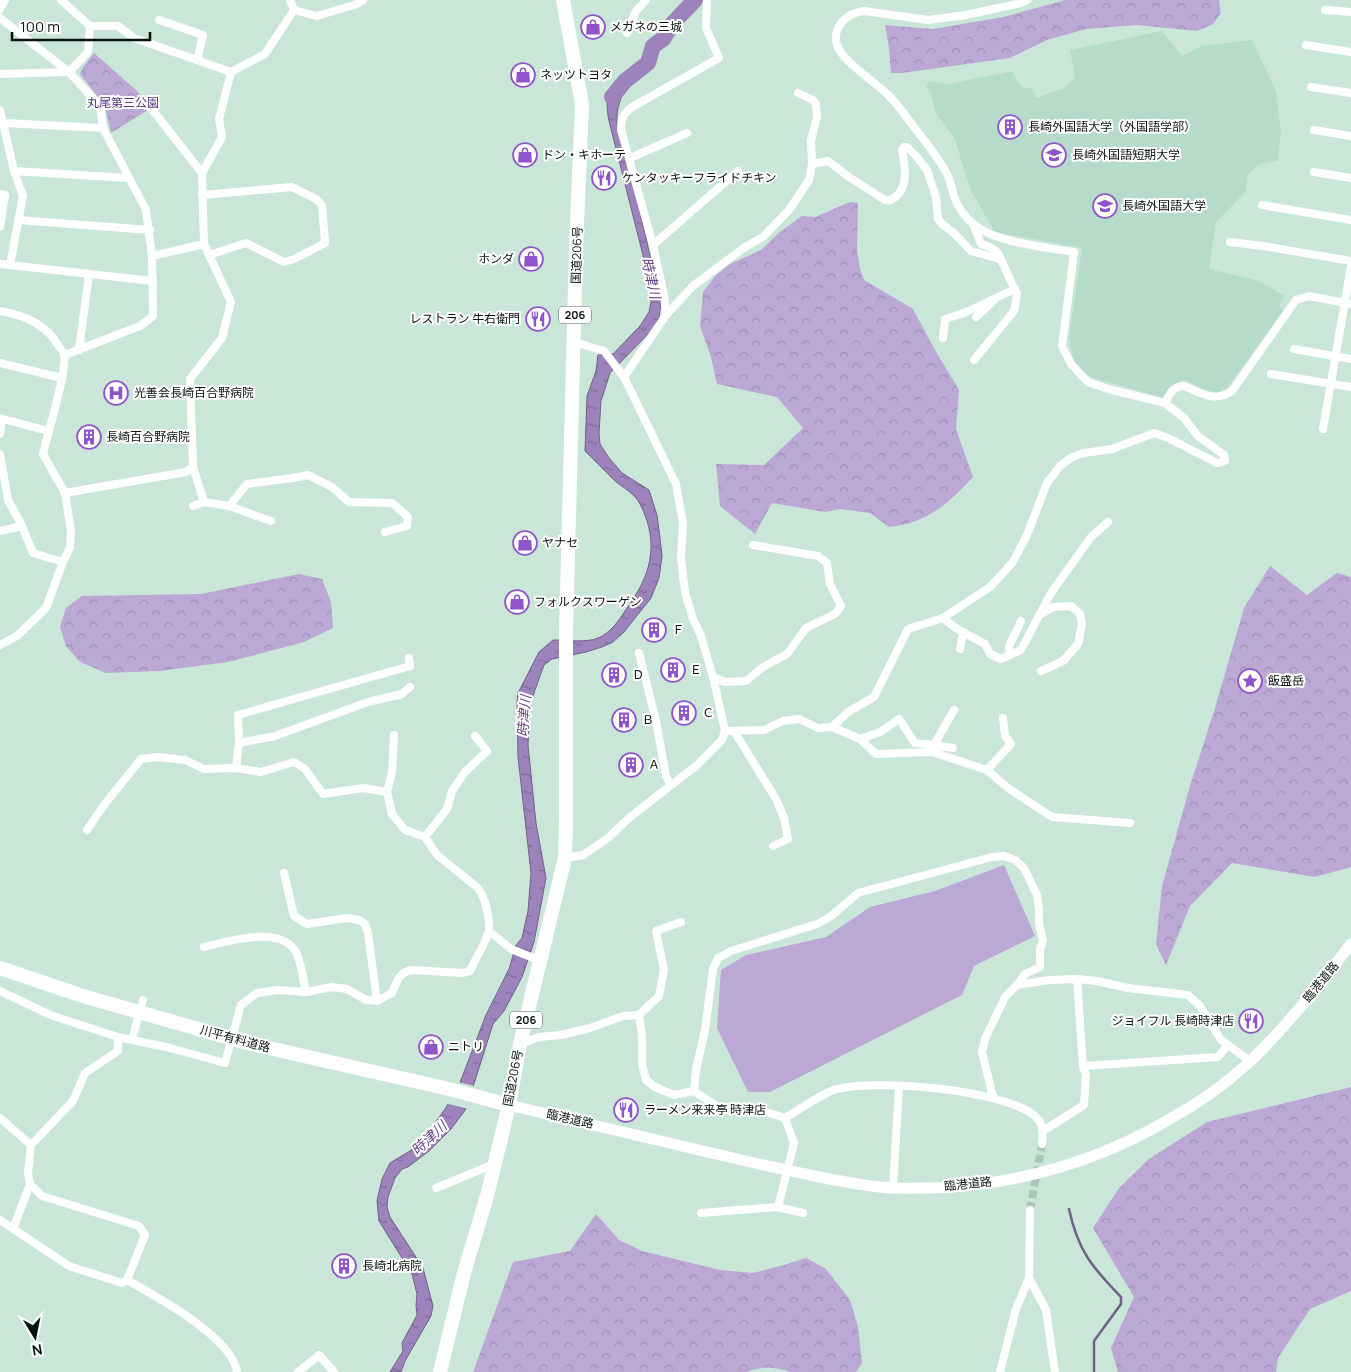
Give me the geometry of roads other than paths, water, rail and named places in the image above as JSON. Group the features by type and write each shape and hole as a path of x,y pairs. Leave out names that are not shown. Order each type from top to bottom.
{"highway":[{"name":"国道206号","path":"440,1372 449,1331 509,1105 536,959 565,858 566,632 582,104 563,0"},
{"name":"川平有料道路","path":"0,968 99,1001 247,1043 447,1092"},
{"name":"川平有料道路","path":"0,976 118,1015 252,1050 509,1105"}],"street":[{"path":"0,9 5,0"},
{"path":"61,0 90,26 118,26 134,38 231,72 266,54 294,10"},
{"path":"290,0 294,10"},
{"path":"294,10 317,16 357,4 363,0"},
{"path":"627,34 636,11 646,0"},
{"path":"832,728 848,712 874,697 908,630 943,618 990,587 1013,562 1027,535 1047,483 1060,466 1072,457 1084,453 1112,449 1154,434 1217,463 1225,461 1224,455 1198,436 1184,418 1165,403 1108,389 1088,382 1077,373 1066,357 1062,346 1074,252 997,237 973,224 955,201 948,176 938,157 889,96 843,55 838,46 836,34 844,19 856,12 864,11 928,20 966,15 1027,0"},
{"path":"666,315 664,295 653,245 621,130 621,121 624,113 632,106 719,58 706,28 707,1"},
{"path":"1325,10 1351,12"},
{"path":"0,18 69,72 100,106 103,128 146,210 150,230 154,316 140,326 65,356"},
{"path":"160,20 203,35 197,60"},
{"path":"0,74 69,72 88,52 90,26"},
{"path":"1306,45 1351,52"},
{"path":"204,502 193,467 190,378 222,338 231,302 204,244 202,174 222,138 219,119 231,72"},
{"path":"1311,87 1351,93"},
{"path":"624,377 666,315 693,286 745,247 763,237 789,210 809,180 812,164 811,140 818,117 816,104 813,100 798,93"},
{"path":"151,108 202,174"},
{"path":"0,110 14,171 23,196 10,265"},
{"path":"4,123 103,128"},
{"path":"1314,130 1351,136"},
{"path":"630,158 688,133"},
{"path":"812,164 828,160 849,177 885,200 891,200 900,193 903,187 904,166 902,149 907,147 927,170 936,197 938,219 942,224 971,250 1000,259"},
{"path":"14,171 128,178"},
{"path":"653,245 738,171"},
{"path":"1314,172 1351,178"},
{"path":"202,195 292,186 316,199 322,205 325,243 294,259 284,262 246,243 209,255"},
{"path":"0,194 5,195 0,227"},
{"path":"1262,205 1351,220"},
{"path":"18,220 150,230"},
{"path":"973,224 981,244 992,248 998,253 1017,294 1014,311 974,360"},
{"path":"1230,242 1351,261"},
{"path":"152,256 204,244"},
{"path":"0,264 153,281"},
{"path":"1323,429 1335,356 1347,303 1351,266"},
{"path":"79,350 89,274"},
{"path":"943,338 942,316 964,313 1015,289"},
{"path":"1165,403 1170,392 1180,386 1212,397 1219,397 1232,391 1296,300 1310,296 1347,303"},
{"path":"976,317 996,298"},
{"path":"0,311 28,318 52,334 65,356 62,378 43,454 64,493 71,531 70,547 46,608 17,636 0,645"},
{"path":"565,858 583,855 608,838 670,784 697,766 722,740 725,731 713,677 685,592 681,558 683,523 676,484 624,377 604,351 574,342"},
{"path":"1294,349 1351,359"},
{"path":"0,364 62,378"},
{"path":"1271,374 1351,386"},
{"path":"0,434 1,418 48,431"},
{"path":"0,454 8,500 22,526 32,553 63,562"},
{"path":"64,493 186,472 193,467"},
{"path":"228,506 247,484 308,475 332,488 350,502 392,503 408,517 407,526 385,532"},
{"path":"194,506 204,502 228,506 272,521"},
{"path":"943,618 985,644 990,654 996,657 1001,659 1021,650 1051,593 1091,537 1108,522"},
{"path":"0,531 22,526"},
{"path":"713,677 725,682 746,681 763,667 787,654 806,628 836,614 841,606 830,584 826,563 818,556 753,545"},
{"path":"1041,614 1053,606 1070,606 1080,614 1082,624 1078,644 1063,661 1041,671"},
{"path":"1010,655 1009,646 1021,621"},
{"path":"960,649 963,632"},
{"path":"639,653 656,721 666,776 670,784"},
{"path":"236,768 239,743 238,715 410,666 409,658"},
{"path":"239,743 275,736 368,702 402,694 410,687"},
{"path":"934,745 954,710"},
{"path":"987,770 1010,744 1005,736 1003,718"},
{"path":"725,731 764,730 783,721 799,719 818,728 832,728 860,739 876,754 932,752 987,770 1008,788 1052,817 1130,823"},
{"path":"860,739 880,732 899,719 916,743 953,748"},
{"path":"734,731 776,799 784,818 788,839 772,846"},
{"path":"0,991 53,1016 118,1038 166,1047 225,1063 242,1005 257,993 278,990 306,992 332,987 346,989 366,1000 377,1001 392,993 399,976 404,971 462,973 470,970 489,931 483,894 438,855 425,838 405,830 392,814 387,792 392,772 394,735"},
{"path":"425,838 447,809 452,791 465,772 487,751 475,736"},
{"path":"87,830 104,805 141,759 158,757 185,760 204,769 236,768 261,772 294,762 305,770 323,794 363,788 387,792"},
{"path":"694,1091 696,1070 705,1030 712,969 718,958 731,951 830,918 858,893 992,857 1004,856 1015,860 1024,868 1037,895 1039,923 1043,941 1040,948 1040,967 1025,974 1005,997 985,1039 982,1052 993,1097"},
{"path":"284,873 294,916 307,924 347,918 359,920 364,924 368,933 377,1001"},
{"path":"520,1044 539,1037 561,1036 623,1016 640,1015 659,996 664,970 656,931 681,922"},
{"path":"489,931 511,948 536,959"},
{"path":"204,947 232,940 270,936 286,943 296,952 306,992"},
{"name":"臨港道路","path":"509,1105 789,1171 863,1185 893,1188 962,1187 1026,1177 1074,1164 1145,1134 1202,1100 1250,1061 1305,1002 1351,944"},
{"path":"1017,985 1049,980 1077,979 1097,981 1128,988 1188,995 1200,1006 1221,1040 1250,1061"},
{"path":"1043,1131 1084,1105 1086,1075 1083,1066 1077,979"},
{"path":"133,1036 143,1000"},
{"path":"640,1015 642,1064 646,1080 655,1087 674,1095 694,1091 718,1107 760,1110 784,1118 831,1091 859,1086 899,1086 956,1090 993,1097 1024,1110 1038,1119 1043,1131 1042,1144"},
{"path":"13,1229 30,1184 28,1174 30,1145 73,1101 85,1073 118,1051 118,1038"},
{"path":"1083,1066 1218,1057 1228,1045"},
{"path":"893,1188 899,1086"},
{"path":"0,1118 30,1145"},
{"path":"778,1207 794,1143 784,1118"},
{"path":"436,1188 494,1164"},
{"path":"0,1220 69,1266 122,1283 127,1280 144,1235 139,1226 42,1196 30,1184"},
{"path":"701,1214 778,1207 804,1213"},
{"path":"1000,1372 1016,1309 1030,1278 1030,1210"},
{"path":"1030,1278 1046,1310 1056,1372"},
{"path":"127,1280 169,1303 218,1341 236,1363 237,1372"},
{"path":"298,1372 319,1355 334,1372"}],"water":[{"name":"時津川","path":"625,78 629,82 620,102 617,124 636,194 661,304 659,317 654,328 610,373 601,401 599,433 600,444 622,473 649,490 657,515 660,538 662,556 659,578 651,598 624,632 613,642 586,652 552,659 544,665 530,704 528,745 536,823 546,878 534,942 522,977 504,1011 493,1024 466,1109 451,1129 429,1151 408,1167 402,1169 395,1178 388,1197 387,1207 390,1217 423,1268 433,1306 431,1316 405,1361 401,1372 390,1372 403,1351 402,1343 417,1315 417,1294 412,1274 379,1221 377,1201 382,1179 390,1163 410,1151 428,1133 459,1085 486,1015 509,969 516,945 522,938 528,911 531,873 518,757 518,693 539,652 553,640 593,640 602,636 613,627 641,586 650,560 650,533 638,500 615,481 585,451 587,396 596,371 598,355 613,354 640,326 649,312 651,302 643,255 608,113 609,90"}],"waterway":[{"name":"時津川","path":"612,97 625,81 648,63 653,46 663,39 673,23 695,0"},
{"path":"1069,1209 1077,1236 1088,1258 1121,1297 1121,1304 1094,1341 1094,1372"}],"tunnel":[{"path":"1030,1210 1042,1144"}],"place":[{"name":"メガネの三城","path":"593,27"},
{"name":"ネッツトヨタ","path":"523,75"},
{"name":"長崎外国語大学（外国語学部）","path":"1010,127"},
{"name":"ドン・キホーテ","path":"525,155"},
{"name":"長崎外国語短期大学","path":"1054,155"},
{"name":"ケンタッキーフライドチキン","path":"604,178"},
{"name":"長崎外国語大学","path":"1105,206"},
{"name":"ホンダ","path":"531,259"},
{"name":"レストラン 牛右衛門","path":"538,319"},
{"name":"光善会長崎百合野病院","path":"116,393"},
{"name":"長崎百合野病院","path":"89,437"},
{"name":"ヤナセ","path":"525,543"},
{"name":"フォルクスワーゲン","path":"517,602"},
{"name":"Ｆ","path":"654,630"},
{"name":"Ｅ","path":"673,670"},
{"name":"Ｄ","path":"614,675"},
{"name":"飯盛岳","path":"1250,681"},
{"name":"Ｃ","path":"684,713"},
{"name":"Ｂ","path":"624,720"},
{"name":"Ａ","path":"631,765"},
{"name":"ジョイフル 長崎時津店","path":"1251,1021"},
{"name":"ニトリ","path":"431,1047"},
{"name":"ラーメン来来亭 時津店","path":"626,1110"},
{"name":"長崎北病院","path":"344,1266"}],"park label":[{"name":"丸尾第三公園","path":"123,103"}]}
